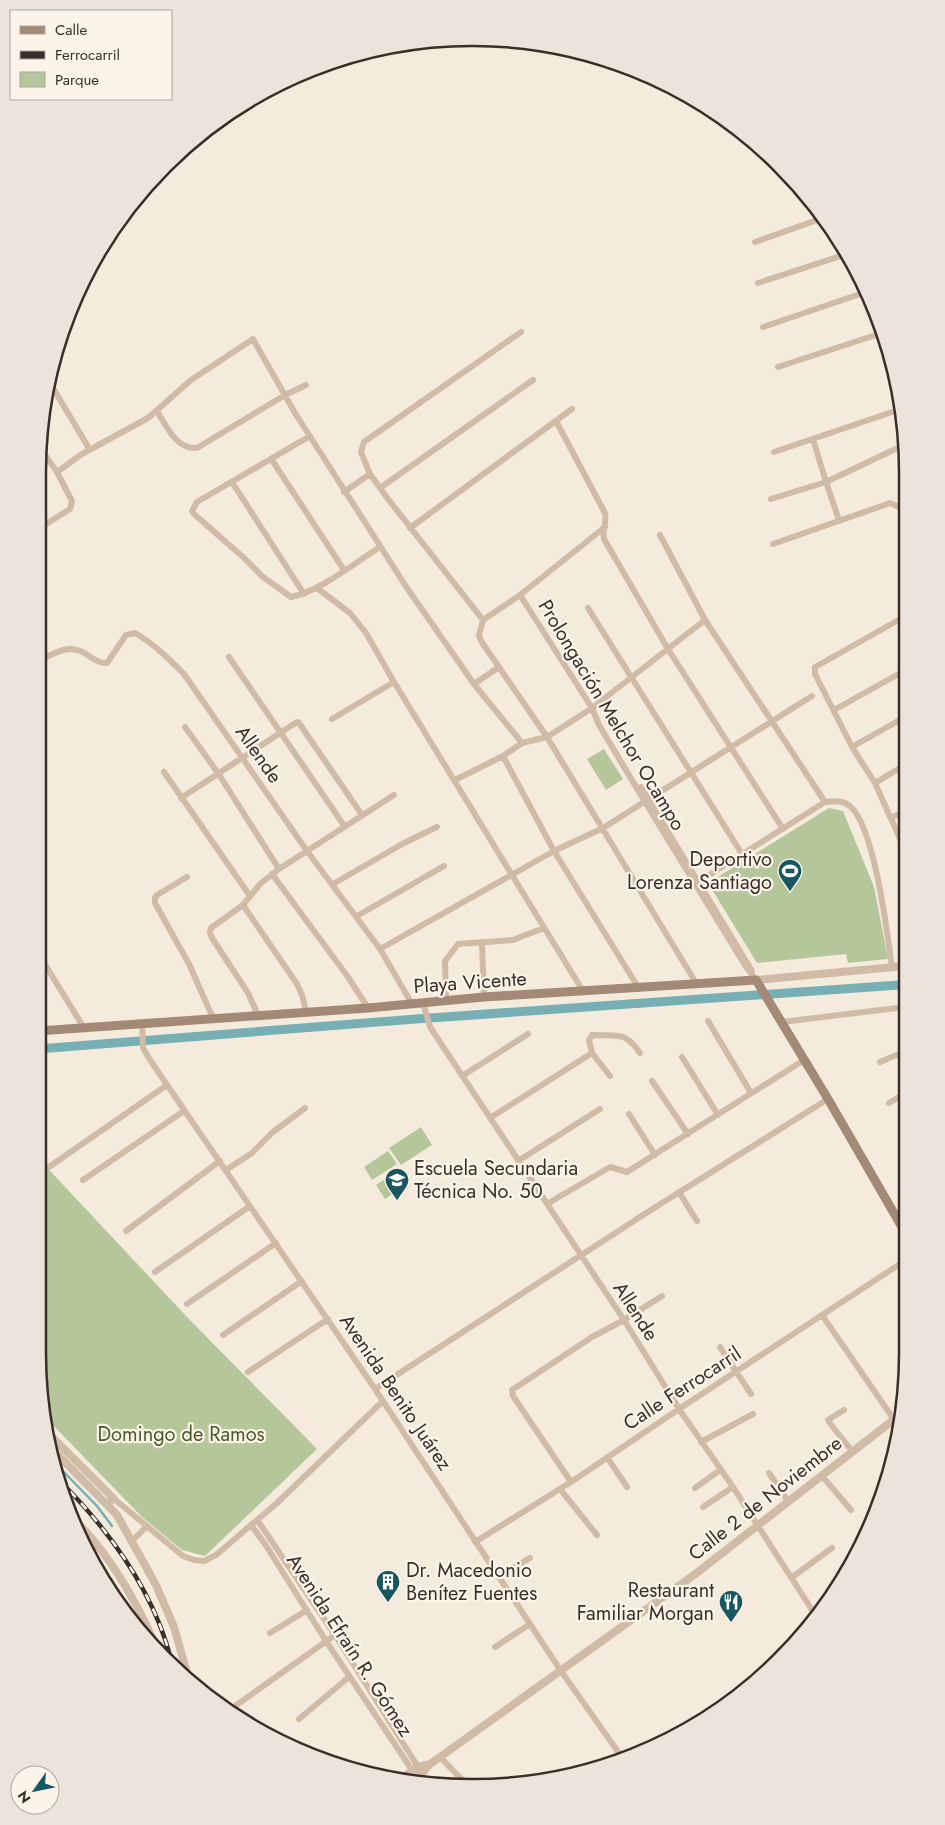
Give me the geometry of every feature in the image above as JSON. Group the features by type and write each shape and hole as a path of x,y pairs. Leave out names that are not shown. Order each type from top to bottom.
{"main road":[{"name":"Playa Vicente","path":"46,1030 368,1008 484,997 756,980"},
{"path":"756,980 899,1222"}],"street":[{"path":"756,242 816,220"},
{"path":"758,283 840,256"},
{"path":"763,327 859,293"},
{"path":"483,620 380,488 370,474 362,452 364,442 521,332"},
{"path":"778,367 876,335"},
{"path":"57,472 90,450 139,424 157,411 170,397 191,380 253,339 344,492 380,547 474,684 522,743"},
{"path":"380,488 533,380"},
{"path":"157,411 168,430 181,444 189,448 196,448 285,395 306,385"},
{"path":"54,390 90,450"},
{"path":"410,528 572,409"},
{"path":"774,452 894,412"},
{"path":"556,421 605,513 604,539 668,649 783,829"},
{"path":"310,436 272,460 197,502 193,506 192,511 264,577 291,597 317,588 380,547"},
{"path":"813,439 839,520"},
{"path":"771,499 826,482 898,448"},
{"path":"46,524 70,509 72,505 72,501 57,472 47,457"},
{"path":"272,460 344,570"},
{"path":"344,492 370,474"},
{"path":"232,482 304,594"},
{"path":"773,544 890,503 899,507"},
{"path":"605,527 520,595 483,620 479,635 547,737 696,983"},
{"path":"660,535 705,620 773,720 825,802"},
{"path":"317,588 350,612 366,633 583,991"},
{"name":"Prolongación Melchor Ocampo","path":"520,595 592,708 599,725 697,883 746,967 756,980"},
{"path":"588,608 633,677 742,854"},
{"path":"455,780 503,756 522,743 547,737 592,708 705,620"},
{"path":"899,620 815,667 815,674 852,747 874,783 899,836"},
{"name":"Allende","path":"46,658 68,648 82,650 100,663 107,663 126,635 135,632 152,643 184,674 307,850 380,949 412,1004"},
{"path":"229,657 345,827"},
{"path":"474,684 499,667"},
{"path":"834,710 899,674"},
{"path":"332,719 394,682"},
{"path":"380,949 554,851 603,828 812,696"},
{"path":"852,747 899,720"},
{"path":"181,798 299,723 362,815"},
{"path":"185,727 218,773 279,869"},
{"path":"503,756 554,851 638,987"},
{"path":"874,783 899,768"},
{"path":"164,772 250,896"},
{"path":"258,1015 248,993 210,933 211,928 243,905 272,874 394,795"},
{"path":"697,883 825,802 843,802 850,805 861,824 871,853 879,885 892,967"},
{"path":"891,818 899,814"},
{"path":"332,884 404,843 437,827"},
{"path":"357,916 444,866"},
{"path":"272,874 368,1008"},
{"path":"187,877 157,895 155,903 189,964 214,1018"},
{"path":"243,905 297,984 306,1011"},
{"path":"446,1001 445,961 458,944 513,940 544,928"},
{"path":"482,943 484,997"},
{"path":"46,966 84,1028"},
{"name":"Playa Vicente","path":"756,980 899,966"},
{"name":"Allende","path":"423,1003 430,1027 624,1320 679,1409 812,1610"},
{"path":"782,1022 899,1008"},
{"path":"708,1021 751,1094"},
{"name":"Avenida Benito Juárez","path":"142,1023 143,1048 167,1085 328,1319 498,1577 618,1753"},
{"path":"462,1076 528,1034"},
{"path":"610,1076 592,1053 589,1040 592,1035 625,1037 632,1041 640,1053"},
{"path":"490,1118 592,1053"},
{"path":"880,1062 899,1054"},
{"path":"682,1057 718,1115"},
{"path":"547,1204 610,1167 627,1172 804,1060"},
{"path":"652,1081 688,1134"},
{"path":"49,1167 167,1085"},
{"path":"889,1103 899,1097"},
{"path":"375,1389 679,1192 828,1099"},
{"path":"226,1170 252,1153 273,1132 305,1108"},
{"path":"518,1161 600,1109"},
{"path":"83,1180 184,1111"},
{"path":"629,1114 655,1155"},
{"path":"126,1230 220,1161"},
{"path":"679,1192 697,1221"},
{"path":"156,1272 250,1206"},
{"path":"187,1304 276,1244"},
{"name":"Calle Ferrocarril","path":"476,1542 571,1482 899,1265"},
{"path":"223,1335 302,1281"},
{"path":"571,1482 513,1396 512,1390 592,1337 624,1320 662,1296"},
{"path":"822,1315 894,1418"},
{"path":"248,1372 328,1319"},
{"path":"720,1347 751,1394"},
{"path":"55,1440 113,1498 183,1556 204,1561 216,1555 258,1521 383,1401"},
{"path":"844,1410 828,1420 852,1451"},
{"path":"701,1442 753,1414"},
{"name":"Calle 2 de Noviembre","path":"417,1775 758,1526 893,1419"},
{"path":"59,1456 117,1515 156,1585 174,1627 186,1668"},
{"path":"607,1457 627,1487"},
{"path":"695,1488 720,1470"},
{"path":"769,1473 788,1501"},
{"path":"822,1476 851,1510"},
{"path":"703,1507 732,1487"},
{"path":"560,1489 597,1535"},
{"path":"107,1505 113,1498"},
{"name":"Avenida Efraín R. Gómez","path":"258,1521 334,1635 417,1775"},
{"path":"132,1541 147,1526"},
{"name":"Avenida Efraín R. Gómez","path":"251,1526 417,1775"},
{"path":"85,1531 113,1568 143,1617 149,1630"},
{"path":"791,1578 832,1548"},
{"path":"498,1577 530,1558"},
{"path":"270,1633 307,1610"},
{"path":"496,1646 530,1624"},
{"path":"235,1706 334,1635"},
{"path":"299,1719 350,1677"},
{"path":"440,1757 461,1779"}],"green space":[{"path":"604,749 623,779 606,790 587,759"},
{"path":"829,808 843,811 874,887 888,959 848,963 846,954 757,963 708,883"},
{"path":"421,1127 432,1145 401,1165 389,1148"},
{"path":"388,1151 397,1164 372,1180 364,1167"},
{"name":"Domingo de Ramos","path":"46,1167 187,1317 317,1449 205,1556 182,1550 142,1517 52,1424 46,1352"},
{"path":"400,1169 409,1183 385,1199 376,1185"}],"waterway":[{"path":"46,1048 416,1019 899,985"},
{"path":"64,1472 97,1506 112,1526"}],"railway":[{"path":"69,1491 95,1519 127,1562 153,1609 169,1651"}],"place":[{"name":"Deportivo Lorenza Santiago","path":"790,892"},
{"name":"Escuela Secundaria Técnica No. 50","path":"397,1201"},
{"name":"Dr. Macedonio Benítez Fuentes","path":"388,1603"},
{"name":"Restaurant Familiar Morgan","path":"731,1623"}]}
